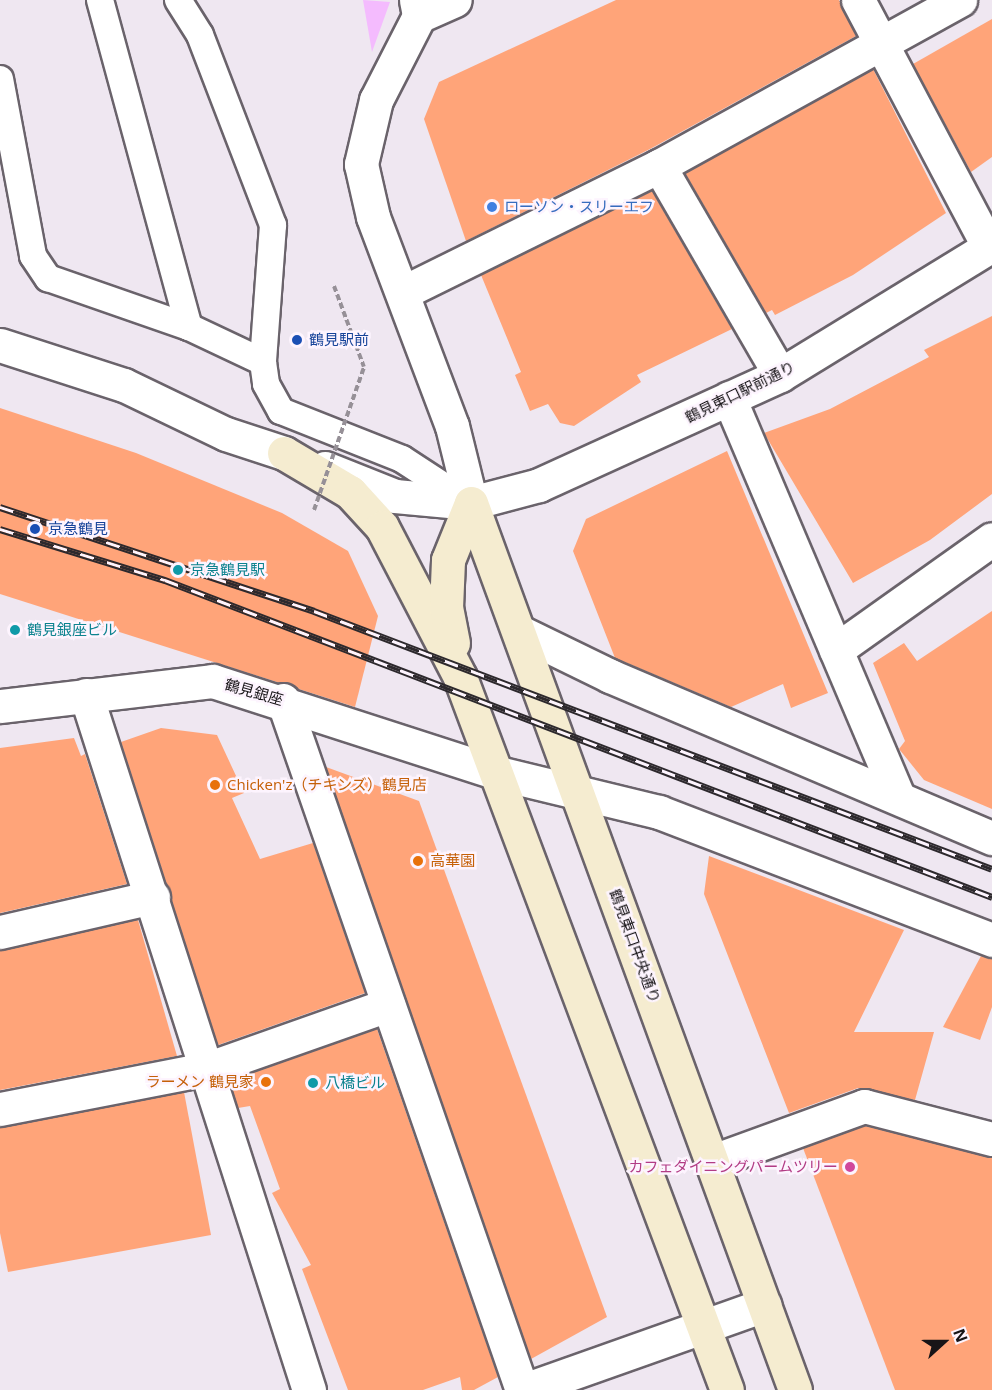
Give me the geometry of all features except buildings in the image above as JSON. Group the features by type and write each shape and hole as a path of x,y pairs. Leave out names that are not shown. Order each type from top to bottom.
{"main road":[{"path":"284,453 350,492 382,527 460,677 498,773 727,1390"},
{"name":"鶴見東口中央通り","path":"471,503 522,633 795,1390"},
{"path":"460,677 446,608 448,560 471,503"}],"street":[{"path":"0,345 34,354 395,496 471,503 452,426 404,292 373,217 361,164 376,100 417,8 455,0"},
{"path":"858,0 991,247"},
{"path":"404,292 659,166 960,0"},
{"path":"659,166 780,375"},
{"name":"鶴見東口駅前通り","path":"471,503 564,476 780,375 991,247"},
{"path":"729,398 898,796"},
{"path":"836,650 992,539"},
{"path":"522,633 610,676 898,796 992,838"},
{"name":"鶴見銀座","path":"0,706 213,681 283,700 498,773 659,812 992,940"},
{"path":"86,695 153,897 309,1390"},
{"path":"283,700 523,1390 764,1305"},
{"path":"0,932 153,897"},
{"path":"0,1109 207,1069 388,1005"},
{"path":"713,1161 864,1106 992,1139"}],"lane":[{"path":"100,0 189,327"},
{"path":"178,0 200,35 273,225 263,362 266,384 281,411 402,459 471,503"},
{"path":"0,78 33,256 48,278 189,327 263,362"},
{"path":"0,334 34,354"}],"path":[{"path":"315,510 364,367 334,286"}],"shaded area":[{"path":"363,0 390,2 372,52"}],"railway":[{"path":"0,507 314,611 992,869"},
{"path":"0,529 165,580 992,897"}],"place":[{"name":"ローソン・スリーエフ","path":"492,207"},
{"name":"鶴見駅前","path":"297,340"},
{"name":"京急鶴見","path":"35,529"},
{"name":"京急鶴見駅","path":"178,570"},
{"name":"鶴見銀座ビル","path":"15,630"},
{"name":"Chicken'z（チキンズ）鶴見店","path":"215,785"},
{"name":"高華園","path":"418,861"},
{"name":"ラーメン 鶴見家","path":"266,1082"},
{"name":"八橋ビル","path":"313,1083"},
{"name":"カフェダイニングパームツリー","path":"850,1167"}]}
